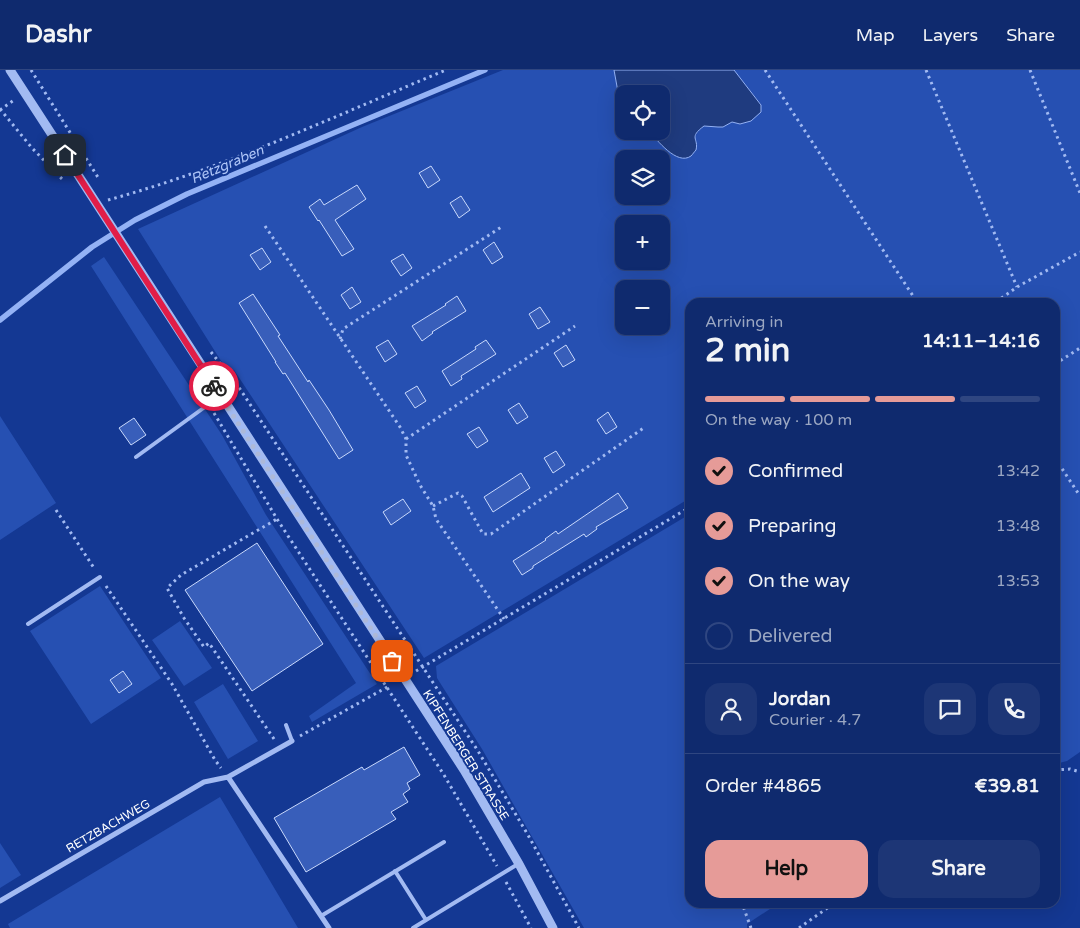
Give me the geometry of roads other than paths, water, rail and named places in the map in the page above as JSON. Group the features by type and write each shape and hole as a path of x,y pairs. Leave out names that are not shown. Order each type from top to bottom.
{"street":[{"name":"KIPFENBERGER STRASSE","path":"10,70 464,770 553,928"},
{"name":"RETZBACHWEG","path":"0,901 204,782 228,777 292,741"},
{"path":"228,777 329,928"}],"lane":[{"path":"136,457 220,396"},
{"path":"28,624 100,576"},
{"path":"286,725 292,741"},
{"path":"321,916 444,842"},
{"path":"413,928 518,864"},
{"path":"395,871 426,920"}],"waterway":[{"name":"Retzgraben","path":"0,320 92,247 135,220 187,194 485,70"}]}
